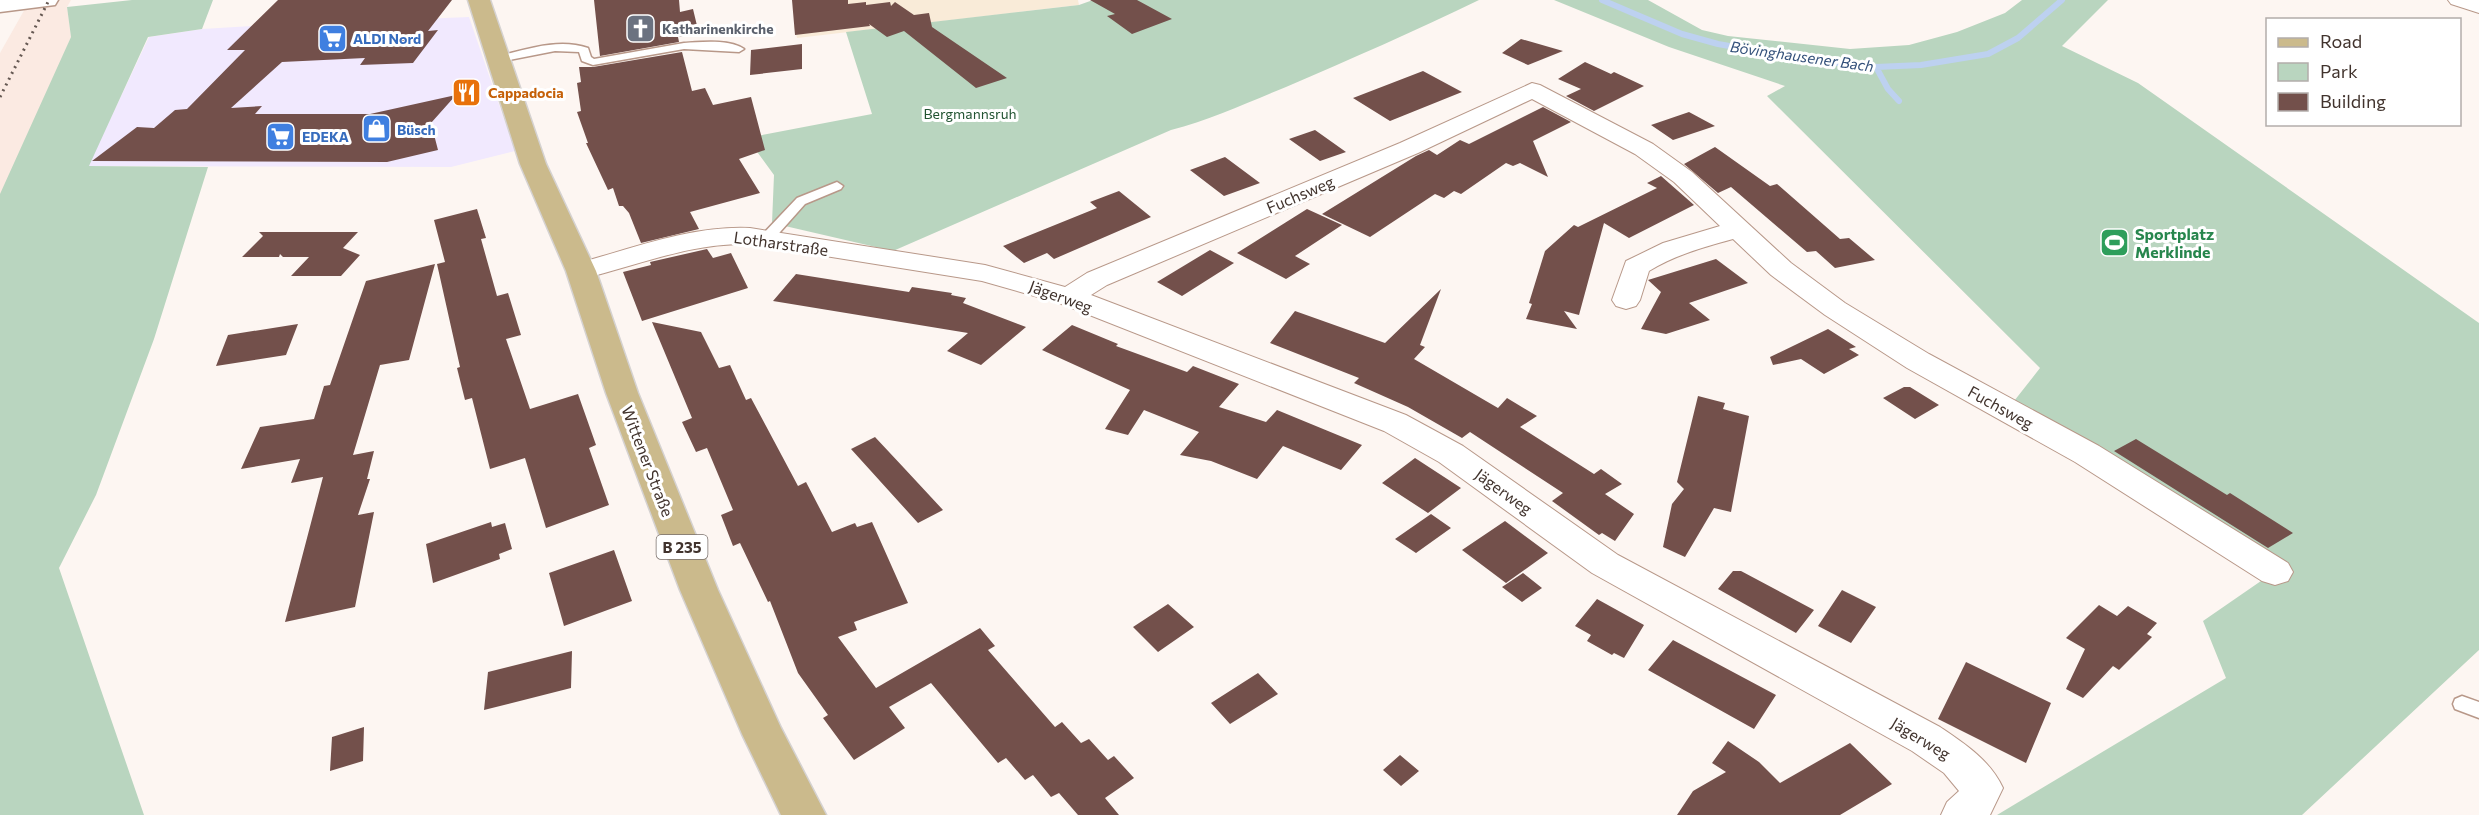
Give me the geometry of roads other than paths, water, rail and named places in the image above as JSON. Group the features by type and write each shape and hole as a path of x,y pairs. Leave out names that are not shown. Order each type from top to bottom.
{"main road":[{"path":"0,5 47,0"},
{"name":"B 235","path":"479,0 499,58"},
{"name":"Wittener Straße","path":"499,58 546,198 564,230 622,393 713,625 763,734 804,815"}],"street":[{"path":"2458,0 2479,7"},
{"name":"Fuchsweg","path":"1069,297 1097,279 1409,148 1520,85 1636,143 1683,177 1781,269 1835,309 1918,361 2087,454 2275,572"},
{"path":"1626,300 1635,267 1654,255 1680,245 1738,229"},
{"name":"Lotharstraße","path":"580,271 699,239 727,235 767,238 985,273"},
{"name":"Jägerweg","path":"985,273 1069,297 1395,423 1451,454 1605,564 1926,739 1958,761 1972,801"}],"lane":[{"path":"499,58 556,47 579,47 584,50 586,59 593,62 688,45 712,45 739,49"},
{"path":"767,238 801,201 837,186"}],"waterway":[{"name":"Bövinghausener Bach","path":"1602,0 1682,34 1718,44 1809,60 1876,67"},
{"name":"Bövinghausener Bach","path":"1876,67 1921,65 1988,54 2018,38 2062,0"},
{"path":"1876,67 1888,89 1899,101"}],"railway":[{"path":"0,97 49,0"}],"place":[{"name":"Katharinenkirche","path":"641,28"},
{"name":"ALDI Nord","path":"332,38"},
{"name":"Cappadocia","path":"467,92"},
{"name":"Büsch","path":"376,129"},
{"name":"EDEKA","path":"281,136"},
{"name":"Sportplatz Merklinde","path":"2114,242"}],"park label":[{"name":"Bergmannsruh","path":"970,113"}]}
